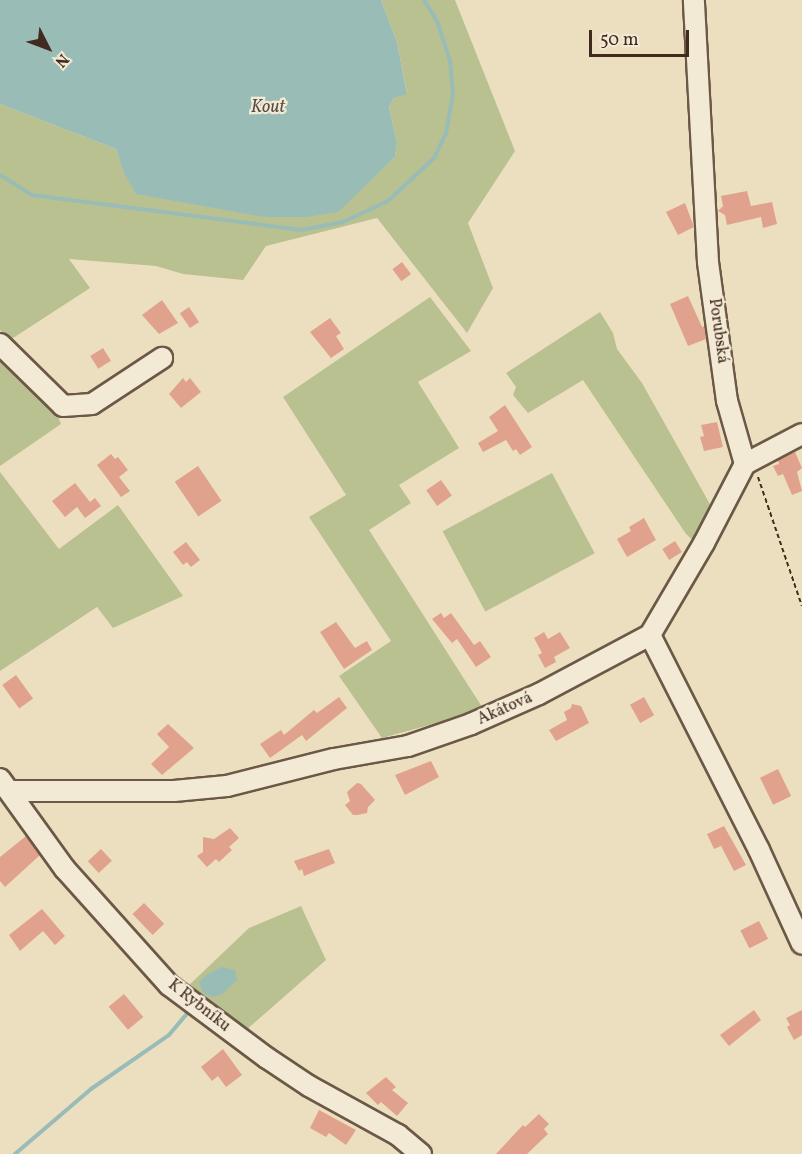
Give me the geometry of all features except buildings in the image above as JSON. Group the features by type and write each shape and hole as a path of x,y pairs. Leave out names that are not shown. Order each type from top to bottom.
{"street":[{"name":"Porubská","path":"694,0 708,262 727,401 749,462"},
{"path":"0,344 63,406 92,404 162,358"},
{"path":"802,434 749,462 650,635 754,839 802,944"},
{"name":"Akátová","path":"5,785 174,791 227,786 334,759 408,746 471,724 530,698 650,635"},
{"name":"K Rybníku","path":"5,785 65,869 169,985 267,1058 309,1086 398,1135 421,1154"}],"path":[{"path":"749,462 802,606"}],"green space":[{"path":"381,0 455,0 515,151 468,223 493,288 467,333 377,218 266,246 243,280 183,274 156,266 69,259 90,288 10,340 0,330 0,104 116,149 123,171 350,199 395,157 397,143 389,107 394,98 407,93 397,42"},
{"path":"430,297 471,351 418,382 459,448 399,485 411,503 369,530 484,710 382,738 339,676 391,641 309,517 346,495 283,397"},
{"path":"600,312 613,333 617,349 642,383 711,506 712,511 695,542 686,534 583,380 528,413 513,395 516,387 506,373"},
{"path":"0,346 53,404 61,424 0,466"},
{"path":"0,472 59,549 118,505 183,596 113,628 97,607 0,671"},
{"path":"552,473 595,553 485,612 443,531"},
{"path":"301,906 326,960 245,1031 187,987 249,928"}],"water":[{"name":"Kout","path":"0,0 381,0 397,42 407,94 394,98 389,107 397,143 395,157 338,212 306,217 264,217 136,194 123,171 116,149 0,104"},
{"path":"222,967 235,970 237,980 222,994 213,997 204,994 199,982"}],"waterway":[{"path":"0,175 32,195 301,230 343,222 388,201 434,158 446,133 453,94 450,61 438,23 424,0"},
{"path":"15,1154 91,1089 169,1035 192,1008"}]}
